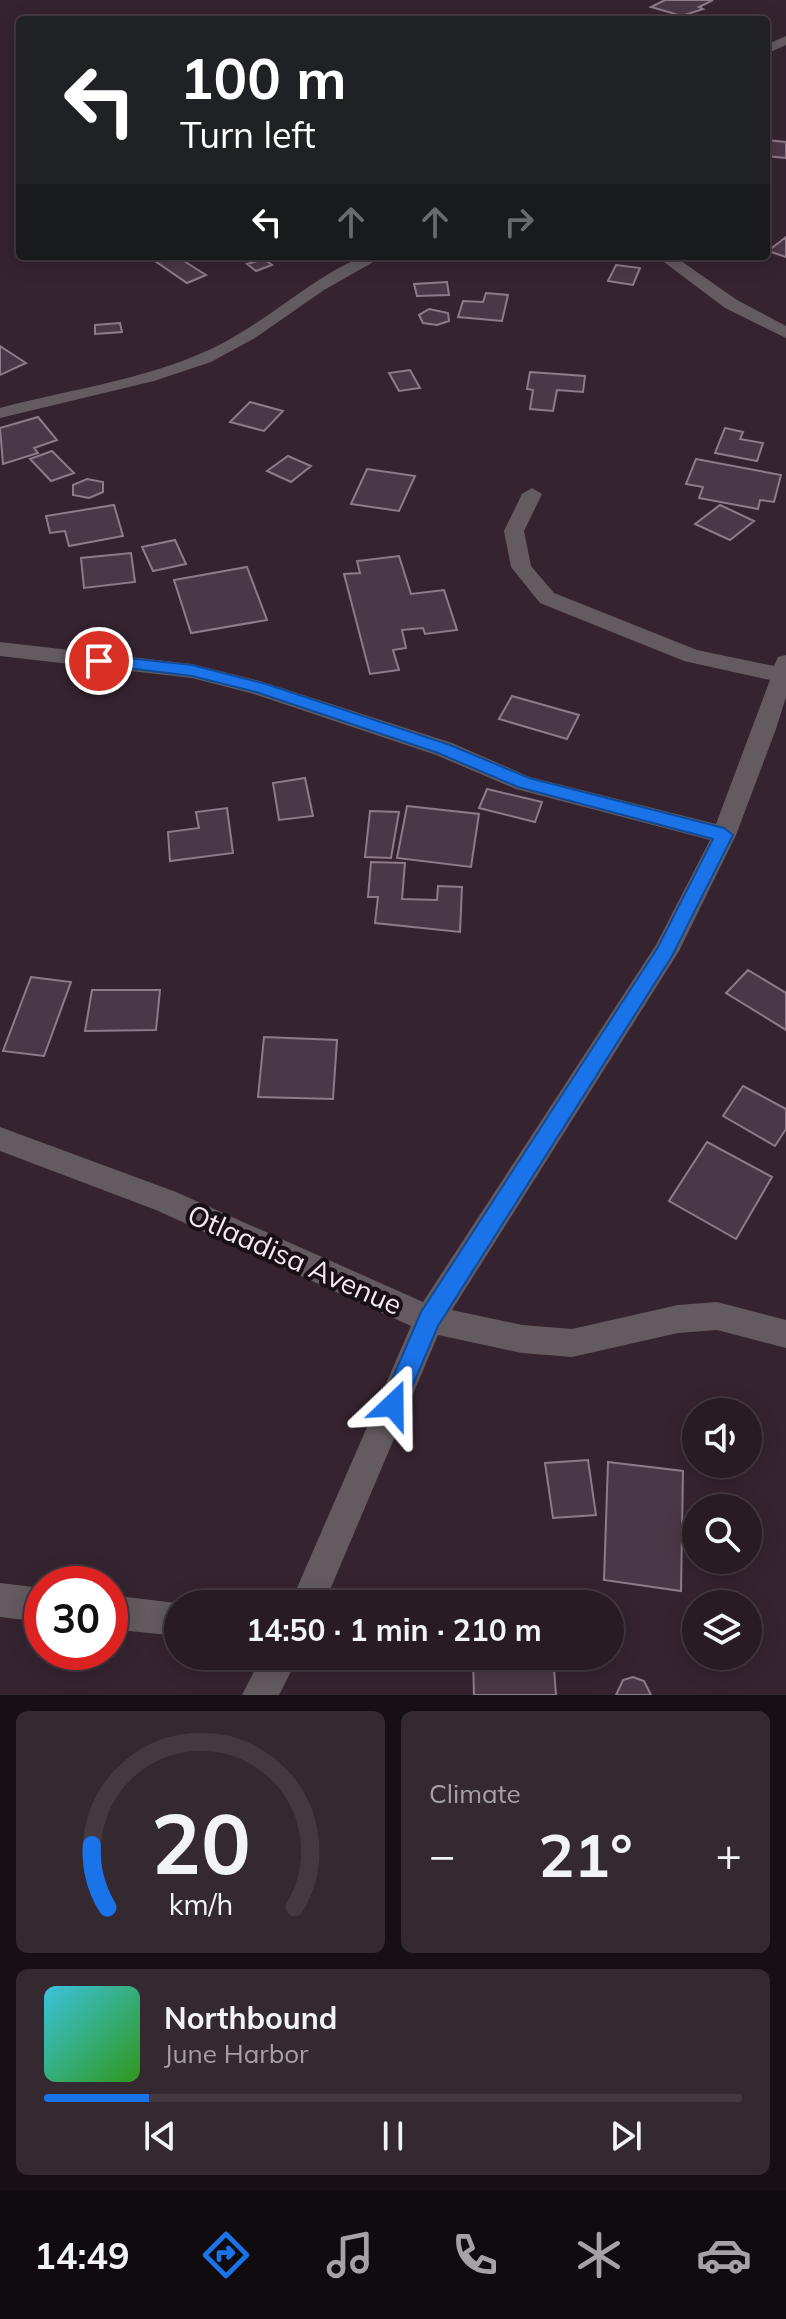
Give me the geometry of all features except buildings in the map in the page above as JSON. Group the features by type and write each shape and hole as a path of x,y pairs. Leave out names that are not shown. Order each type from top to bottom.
{"street":[{"path":"0,413 184,365 229,346 313,287 368,260"},
{"path":"670,260 731,304 786,333"},
{"path":"313,1590 429,1319 666,951 724,835 785,671 692,656 547,598 521,567 514,531 532,494"},
{"path":"0,649 192,671 260,688 444,749 524,783 724,835"},
{"name":"Otlaadisa Avenue","path":"0,1139 166,1201 429,1319 522,1339 572,1343 678,1319 717,1316 786,1334"},
{"path":"0,1600 24,1603"},
{"path":"128,1614 164,1618"},
{"path":"260,1695 273,1670"}],"route":[{"path":"99,661 192,671 260,688 444,749 524,783 724,835 666,951 429,1319 393,1405"}]}
